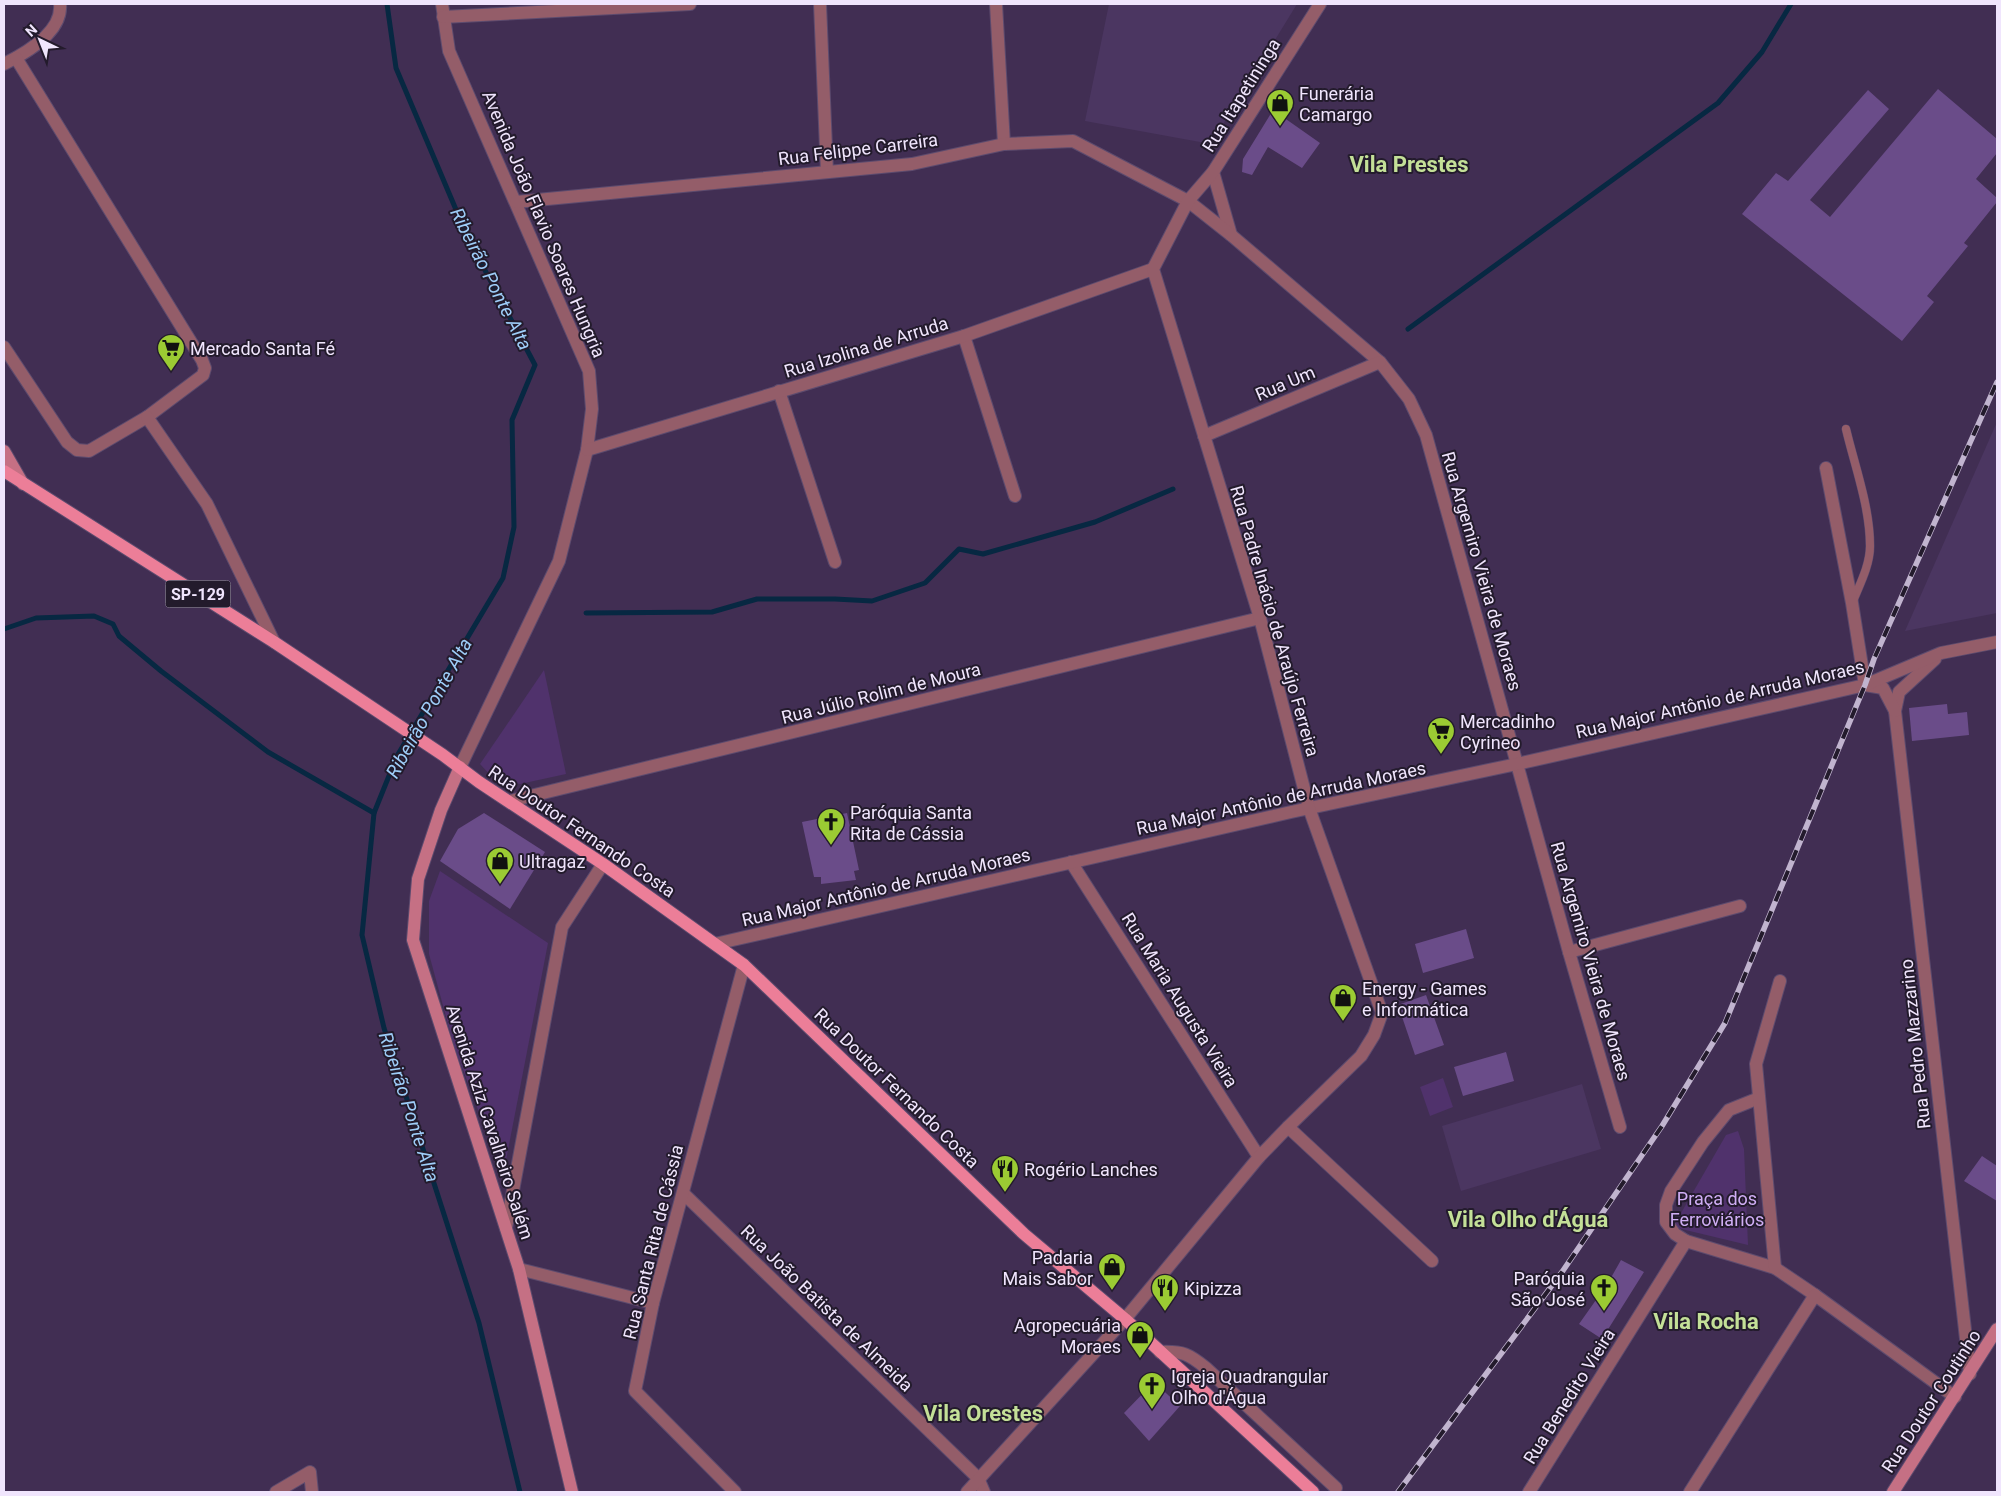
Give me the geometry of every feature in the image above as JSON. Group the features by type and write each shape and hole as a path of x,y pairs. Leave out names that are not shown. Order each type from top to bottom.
{"main road":[{"path":"4,452 23,484"},
{"name":"SP-129","path":"4,471 274,642"},
{"name":"Rua Doutor Fernando Costa","path":"274,642 603,864 744,965 1024,1234 1125,1319 1314,1492"},
{"name":"Avenida Aziz Cavalheiro Salém","path":"460,767 441,810 418,879 412,940 519,1269 572,1492"},
{"name":"Rua Doutor Coutinho","path":"1893,1492 1997,1329"}],"street":[{"path":"4,64 16,58 50,33 59,20 60,4"},
{"path":"442,10 690,4"},
{"path":"820,4 827,172"},
{"path":"996,4 1004,144"},
{"name":"Rua Itapetininga","path":"1188,201 1213,172 1320,4"},
{"name":"Avenida João Flavio Soares Hungria","path":"442,10 449,51 589,371 592,409 587,450 559,561 460,767"},
{"path":"4,347 67,442 77,450 89,451 147,417 203,375 205,368 202,360 16,58"},
{"name":"Rua Felippe Carreira","path":"516,202 912,164 1004,144 1073,141 1188,201"},
{"path":"1213,172 1231,235"},
{"path":"1153,269 1188,201"},
{"name":"Rua Argemiro Vieira de Moraes","path":"1188,201 1231,235 1380,362 1409,399 1426,434 1569,952 1620,1127"},
{"name":"Rua Izolina de Arruda","path":"587,450 964,336 1153,269"},
{"name":"Rua Padre Inácio de Araújo Ferreira","path":"967,1492 1125,1319 1259,1157 1361,1056 1374,1035 1382,1013 1309,808 1260,618 1153,269"},
{"path":"964,336 1015,496"},
{"name":"Rua Um","path":"1204,436 1380,362"},
{"path":"779,391 835,562"},
{"path":"147,417 207,504 274,642"},
{"path":"1826,468 1852,603 1865,685"},
{"name":"Rua Júlio Rolim de Moura","path":"510,801 1260,618"},
{"name":"Rua Major Antônio de Arruda Moraes","path":"715,944 1309,808 1517,764 1865,685 1941,653 1997,642"},
{"name":"Rua Pedro Mazzarino","path":"1941,653 1899,692 1895,711 1970,1374"},
{"name":"Rua Pedro Mazzarino","path":"1865,685 1883,688 1895,711"},
{"name":"Rua Maria Augusta Vieira","path":"1071,862 1259,1157"},
{"path":"506,1228 562,927 603,864"},
{"path":"1569,952 1740,906"},
{"name":"Rua Santa Rita de Cássia","path":"735,1492 635,1392 653,1303 684,1194 744,965"},
{"path":"1775,1268 1756,1064 1780,980"},
{"path":"1759,1098 1729,1110 1703,1142 1671,1191 1666,1205 1666,1222 1675,1234 1686,1241 1775,1268 1954,1397"},
{"path":"1288,1127 1432,1261"},
{"name":"Rua João Batista de Almeida","path":"684,1194 978,1478 984,1492"},
{"name":"Rua Benedito Vieira","path":"1529,1492 1686,1241"},
{"path":"519,1269 653,1303"},
{"path":"1690,1492 1815,1295"},
{"path":"1160,1352 1179,1351 1196,1359 1336,1488"},
{"path":"276,1492 310,1472 312,1492"}],"lane":[{"path":"1846,429 1866,511 1870,548 1866,570 1852,603"}],"shaded area":[{"path":"1109,4 1297,4 1211,144 1085,121"},
{"path":"1997,422 1997,613 1905,631"},
{"path":"1582,1084 1601,1149 1461,1191 1442,1126"}],"green space":[{"path":"544,670 566,774 520,784 493,778 480,764"},
{"path":"440,871 548,943 503,1176 454,1046 429,954 429,901"},
{"path":"1443,1078 1453,1107 1430,1116 1420,1087"},
{"name":"Praça dos Ferroviários","path":"1738,1131 1744,1149 1748,1245 1673,1227 1726,1135"}],"building":[{"path":"1938,89 1997,139 1997,153 1976,179 1997,198 1997,202 1964,243 1968,246 1927,296 1934,302 1902,341 1742,214 1776,173 1788,181 1868,90 1889,109 1810,200 1830,217"},
{"name":"Funerária Camargo","path":"1273,110 1320,143 1302,168 1268,147 1252,175 1242,172 1243,159"},
{"path":"1947,704 1948,714 1967,712 1969,735 1912,741 1909,708"},
{"name":"Ultragaz","path":"484,813 545,852 510,909 440,861 458,829"},
{"name":"Paróquia Santa Rita de Cássia","path":"847,813 859,870 854,871 856,880 821,884 821,877 814,877 802,822"},
{"path":"1466,929 1474,958 1423,973 1415,944"},
{"path":"1426,995 1444,1045 1415,1055 1398,1005"},
{"path":"1506,1052 1514,1081 1463,1096 1454,1067"},
{"path":"1982,1156 1997,1166 1997,1201 1964,1181"},
{"name":"Paróquia São José","path":"1621,1260 1644,1272 1602,1339 1579,1324 1608,1283"},
{"name":"Igreja Quadrangular Olho d'Água","path":"1154,1382 1180,1406 1149,1441 1124,1413"}],"waterway":[{"name":"Ribeirão Ponte Alta","path":"387,4 396,68 468,238 535,365 512,420 514,527 503,578 397,756 374,813 362,935 384,1028 479,1323 520,1492"},
{"path":"1408,329 1718,103 1762,52 1791,4"},
{"path":"586,613 712,612 757,599 872,601 925,583 959,549 983,554 1095,522 1173,489"},
{"path":"4,629 36,618 94,616 113,624 119,636 161,671 268,752 374,813"}],"railway":[{"path":"1398,1492 1562,1272 1662,1126 1725,1023 1865,685 1874,659 1997,382"}],"place":[{"name":"Funerária Camargo","path":"1280,127"},
{"name":"Mercado Santa Fé","path":"171,372"},
{"name":"Mercadinho Cyrineo","path":"1441,755"},
{"name":"Paróquia Santa Rita de Cássia","path":"831,846"},
{"name":"Ultragaz","path":"500,885"},
{"name":"Energy - Games e Informática","path":"1343,1022"},
{"name":"Rogério Lanches","path":"1005,1193"},
{"name":"Padaria Mais Sabor","path":"1112,1291"},
{"name":"Kipizza","path":"1165,1312"},
{"name":"Paróquia São José","path":"1604,1312"},
{"name":"Agropecuária Moraes","path":"1140,1359"},
{"name":"Igreja Quadrangular Olho d'Água","path":"1152,1410"}],"district":[{"name":"Vila Prestes","path":"1409,164"},
{"name":"Vila Olho d'Água","path":"1528,1219"},
{"name":"Vila Rocha","path":"1706,1321"},
{"name":"Vila Orestes","path":"983,1413"}]}
